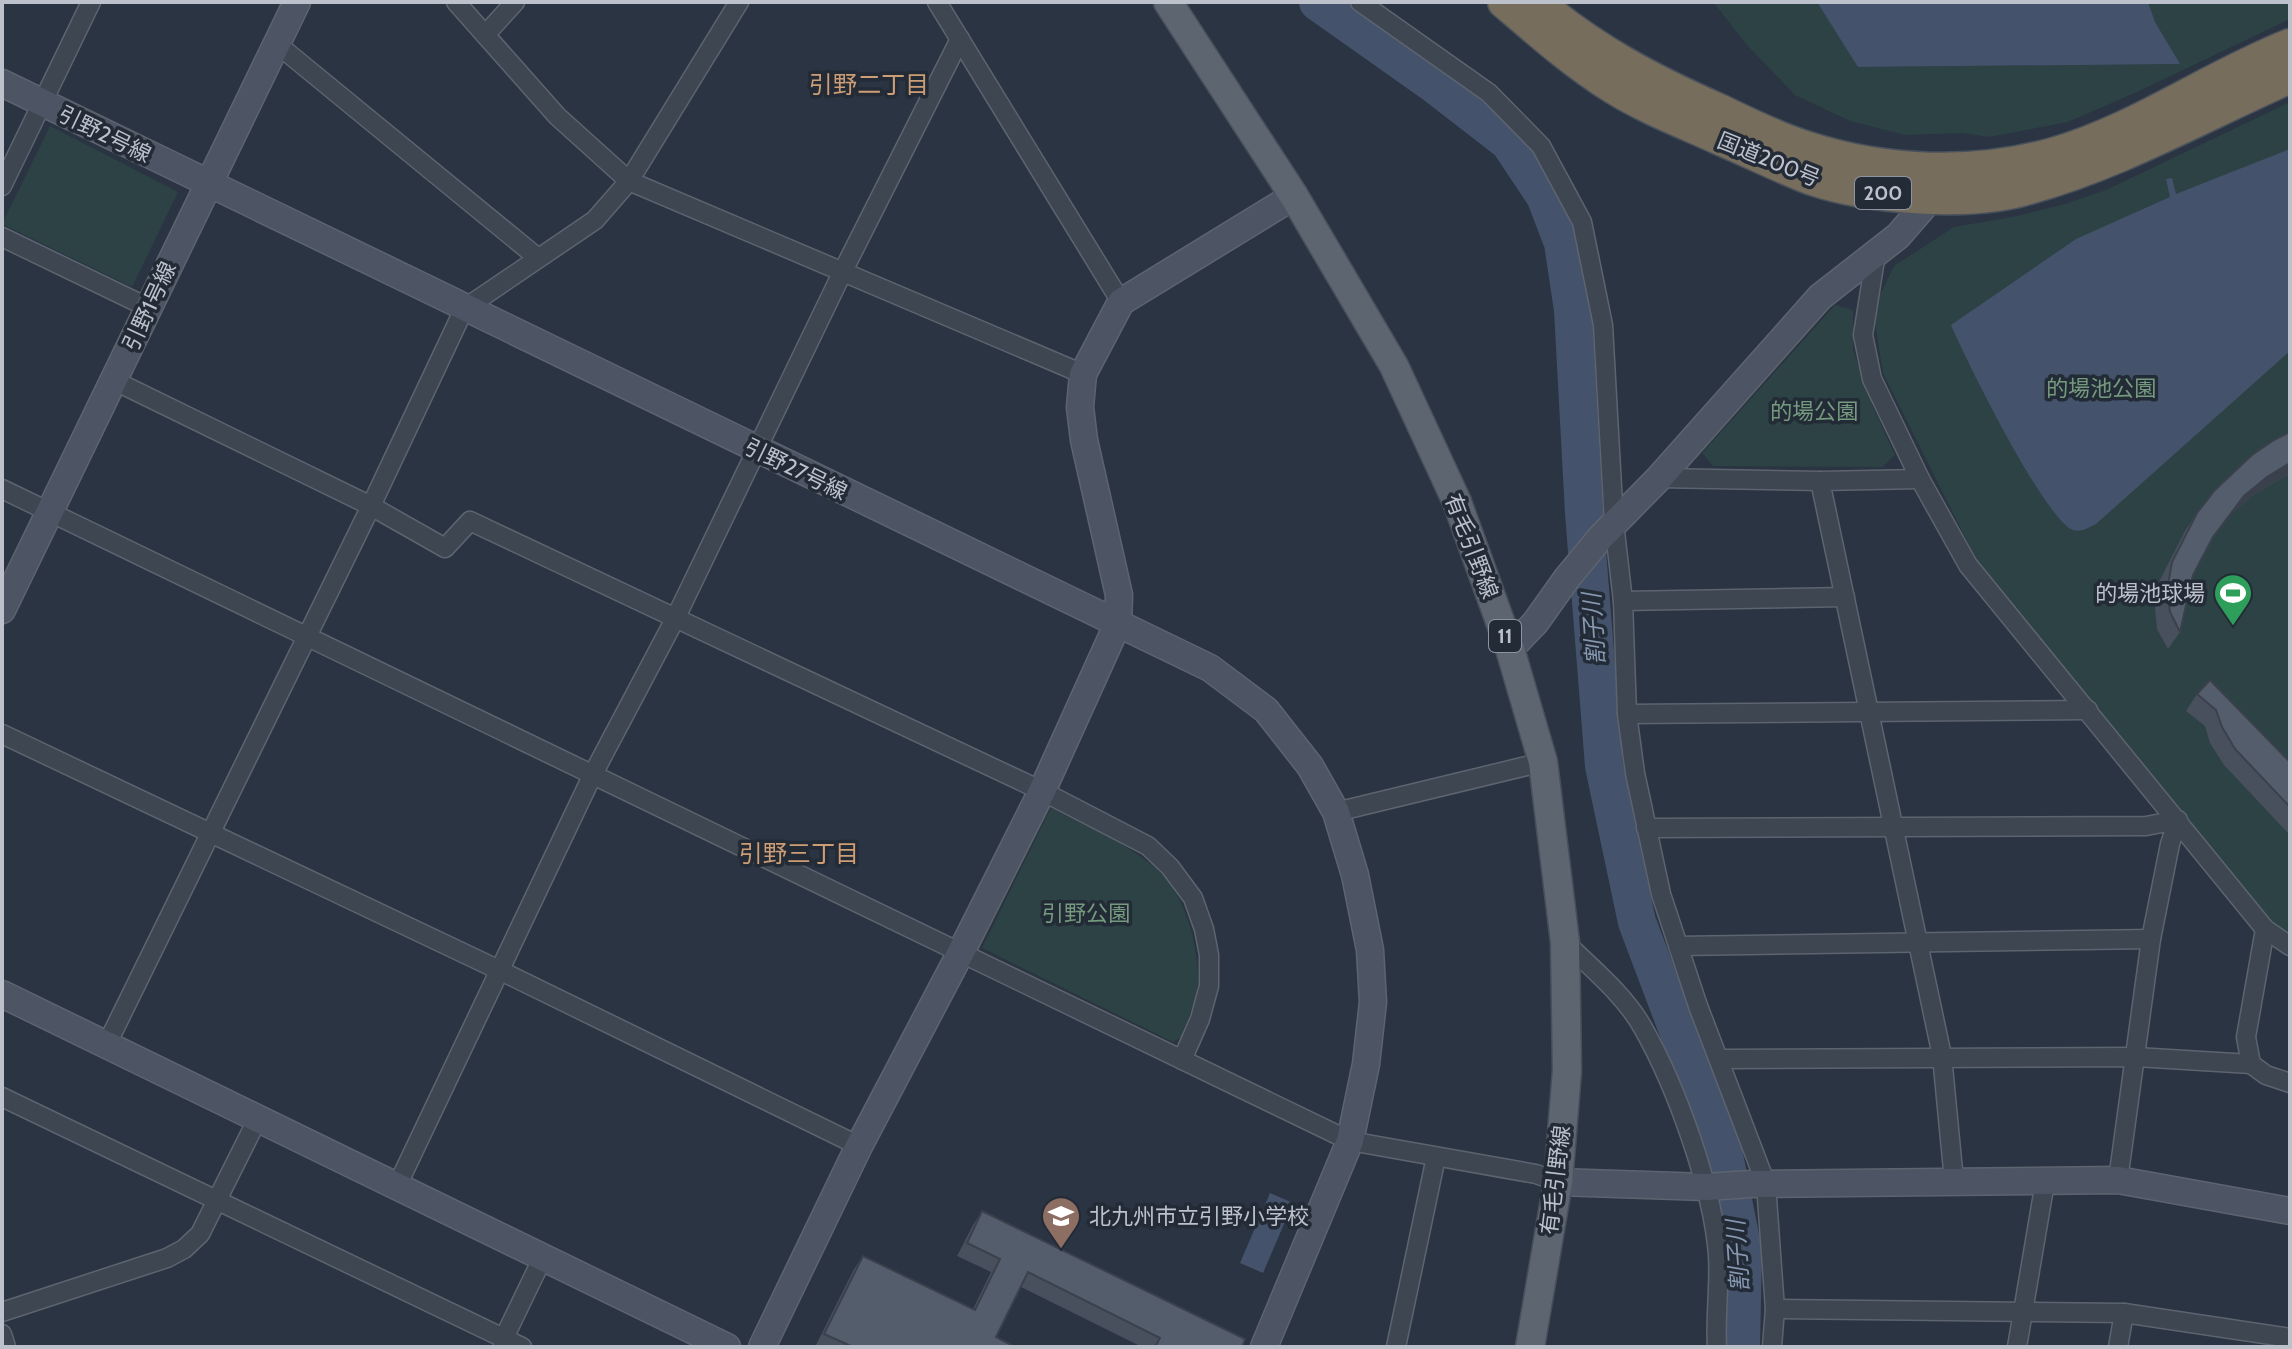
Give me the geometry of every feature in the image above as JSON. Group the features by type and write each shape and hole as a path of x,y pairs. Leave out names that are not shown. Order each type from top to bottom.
{"highway":[{"name":"国道200号","path":"1504,2 1549,42 1615,88 1678,120 1813,179 1858,191 1930,184 2054,154 2131,123 2290,45"},
{"name":"国道200号","path":"1537,2 1625,66 1774,135 1842,157 1877,164 1930,184 1986,196 2020,191 2087,169 2290,77"}],"main road":[{"name":"有毛引野線","path":"1168,2 1294,196 1394,366 1457,502 1510,649 1543,762 1565,942 1567,1071 1558,1182 1530,1347"}],"street":[{"path":"2,186 91,2"},
{"name":"引野1号線","path":"2,610 297,2"},
{"path":"456,2 557,116 629,181 1083,374"},
{"path":"485,35 515,2"},
{"path":"106,1046 371,506 464,309 595,220 629,181 739,2"},
{"path":"937,2 1121,302"},
{"path":"1360,2 1489,93 1541,146 1582,222 1603,325 1608,530 1623,601 1627,714 1646,828 1661,894 1698,1006 1720,1059 1758,1184 1775,1309 1772,1347"},
{"path":"397,1186 593,774 675,619 843,271 960,39"},
{"path":"277,44 538,258"},
{"name":"引野2号線","path":"2,83 207,185"},
{"path":"1510,649 1535,623 1567,578 1608,530 1659,478 1820,297 1898,236 1930,184"},
{"name":"引野27号線","path":"207,185 1210,668 1266,710 1310,766 1336,812 1355,875 1367,935 1373,1002 1366,1064 1350,1141 1264,1347"},
{"path":"762,1347 859,1146 1042,791 1118,623 1119,595 1084,440 1080,407 1083,374 1121,302 1294,196"},
{"path":"2,237 147,307"},
{"path":"1876,253 1863,335 1872,379 1920,479 1968,565 2265,929 2290,946"},
{"path":"115,381 371,506 445,548 470,521 1042,791 1148,846 1170,867 1193,898 1209,955 1209,986 1200,1019 1182,1060"},
{"path":"1659,478 1920,479"},
{"path":"1820,481 1942,1056 1954,1181"},
{"path":"2,489 1350,1141 1536,1174 1558,1182 1706,1187 2118,1180 2290,1211"},
{"path":"1623,601 1845,597"},
{"path":"1627,714 2088,710"},
{"path":"2,734 499,970 859,1146"},
{"path":"1336,812 1543,762"},
{"path":"1646,828 2146,826 2178,820"},
{"path":"2118,1180 2151,939 2170,844 2178,820"},
{"path":"2251,1064 2246,1037 2265,929"},
{"path":"1678,946 2151,939"},
{"path":"1565,942 1612,989 1643,1026 1680,1108 1706,1187 1718,1255 1717,1347"},
{"path":"2,994 727,1347"},
{"path":"1720,1059 2136,1057 2251,1064 2266,1075 2290,1083"},
{"path":"2,1097 504,1342 522,1347"},
{"path":"2,1312 167,1258 184,1249 200,1234 257,1120"},
{"path":"1396,1347 1436,1157"},
{"path":"2017,1347 2045,1182"},
{"path":"504,1342 543,1257"},
{"path":"1775,1309 2124,1313 2290,1338"},
{"path":"2118,1347 2124,1313"},
{"path":"2222,1347 2225,1328"},
{"path":"2,1334 6,1347"}],"green space":[{"path":"1713,2 1817,2 1859,67 2179,64 2155,22 2148,2 2290,2 2290,19 2068,122 1989,137 1963,133 1905,135 1850,121 1795,95 1747,45"},
{"name":"的場池公園","path":"2290,102 2290,937 2273,925 1979,565 1883,373 1875,323 1880,295 1894,266 1954,227 2017,216 2106,190"},
{"path":"50,126 178,192 132,287 2,224"},
{"name":"的場公園","path":"1835,305 1853,310 1853,350 1873,407 1895,455 1882,467 1713,466 1702,453"},
{"name":"引野公園","path":"1051,808 1117,841 1153,866 1173,888 1192,932 1198,985 1181,1037 1173,1042 982,948"}],"water":[{"path":"1817,2 2148,2 2155,22 2180,64 1858,67"},
{"path":"2290,149 2290,351 2096,524 2073,530 2060,520 2026,469 1988,402 1951,325 2076,239 2170,197 2166,179 2172,178 2176,194"},
{"path":"1270,1193 1293,1203 1263,1273 1240,1263"},
{"path":"1719,1202 1747,1204 1755,1265 1752,1347 1730,1347 1728,1250"}],"building":[{"path":"2290,432 2290,463 2244,496 2213,537 2193,575 2180,632 2170,612 2167,590 2172,562 2197,513 2215,490 2252,455"},
{"path":"2210,680 2290,762 2290,807 2235,749 2216,710 2197,694"},
{"path":"982,1211 1245,1339 1242,1347 1155,1347 1160,1338 1028,1272 996,1337 1015,1347 853,1347 824,1334 863,1256 975,1310 1000,1259 967,1243"}],"waterway":[{"name":"割子川","path":"1318,2 1434,84 1509,142 1545,196 1563,243 1573,310 1584,513 1604,766 1637,922 1723,1150 1743,1251 1741,1347"}],"place":[{"name":"的場池球場","path":"2233,627"},
{"name":"北九州市立引野小学校","path":"1061,1250"}],"district":[{"name":"引野二丁目","path":"869,85"},
{"name":"引野三丁目","path":"799,854"}]}
